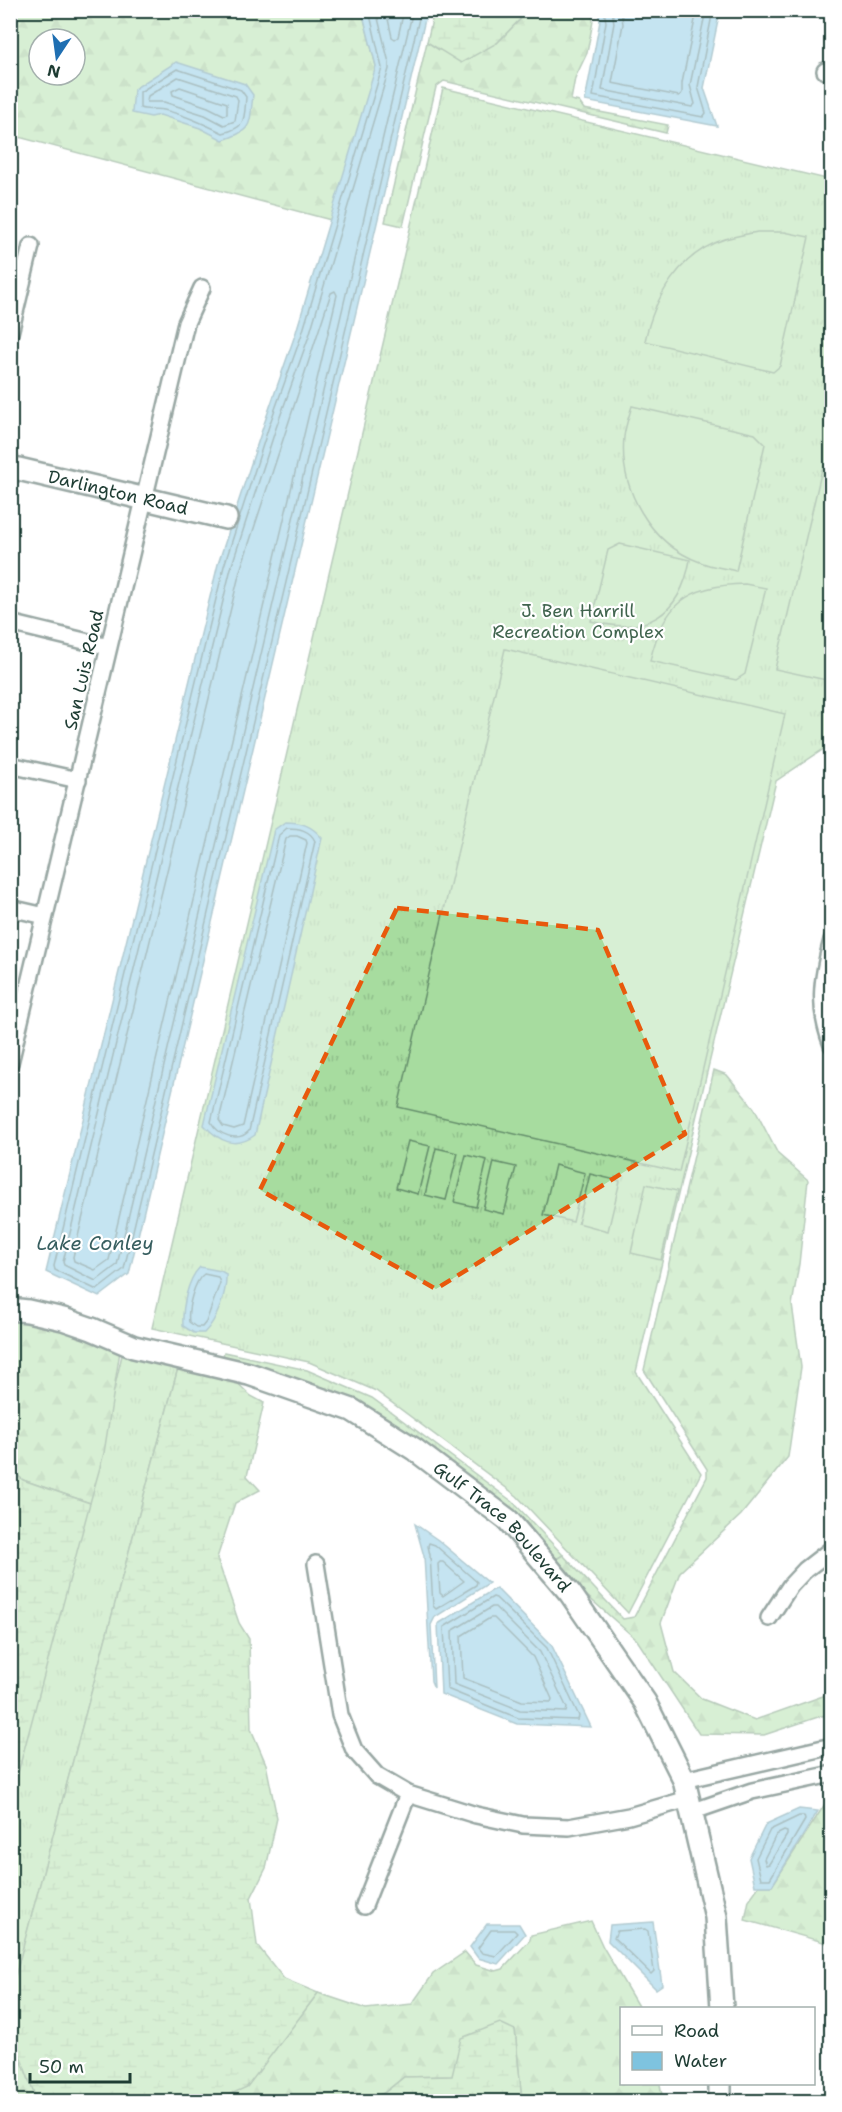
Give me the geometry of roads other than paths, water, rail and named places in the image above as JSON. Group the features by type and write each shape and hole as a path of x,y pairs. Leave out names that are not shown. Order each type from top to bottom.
{"street":[{"path":"10,333 31,246"},
{"name":"San Luis Road","path":"11,1057 186,323 202,288"},
{"name":"Darlington Road","path":"10,467 226,518"},
{"path":"10,623 109,647"},
{"path":"10,765 78,780"},
{"path":"10,908 45,916"},
{"path":"831,940 822,993 823,1019 831,1045"},
{"name":"Gulf Trace Boulevard","path":"10,1310 28,1311 63,1319 134,1347 249,1374 352,1410 414,1449 508,1520 570,1593 645,1702 688,1797 716,1917 722,2007"},
{"path":"769,1618 790,1586 805,1570 831,1549"},
{"path":"316,1564 340,1715 354,1750 377,1776 408,1794 476,1815 523,1825 569,1827 629,1816 831,1746"},
{"path":"688,1797 752,1791 831,1774"},
{"path":"364,1906 408,1794"},
{"path":"720,2085 720,2102"}],"water":[{"name":"Lake Conley","path":"362,11 427,11 129,1274 99,1297 46,1272 218,564 296,332 376,66"},
{"path":"598,11 720,11 704,88 717,126 585,101 600,21"},
{"path":"176,62 245,84 253,95 250,120 245,129 223,140 200,128 160,115 151,117 132,113 134,89"},
{"path":"285,822 305,825 322,838 255,1135 241,1142 228,1142 215,1135 204,1125 274,830"},
{"path":"200,1267 221,1271 226,1274 226,1281 223,1298 209,1328 204,1333 194,1333 183,1326 183,1311 192,1279"},
{"path":"415,1524 438,1540 489,1583 435,1617 431,1625 434,1688 431,1681 424,1556"},
{"path":"496,1588 551,1644 591,1727 517,1724 441,1694 438,1624"},
{"path":"799,1809 818,1811 772,1886 755,1886 749,1858 766,1824"},
{"path":"653,1922 662,1985 656,1989 608,1941 610,1925"},
{"path":"487,1924 519,1924 525,1934 498,1964 478,1958 470,1947"}],"park label":[{"name":"J. Ben Harrill Recreation Complex","path":"578,621"}]}
